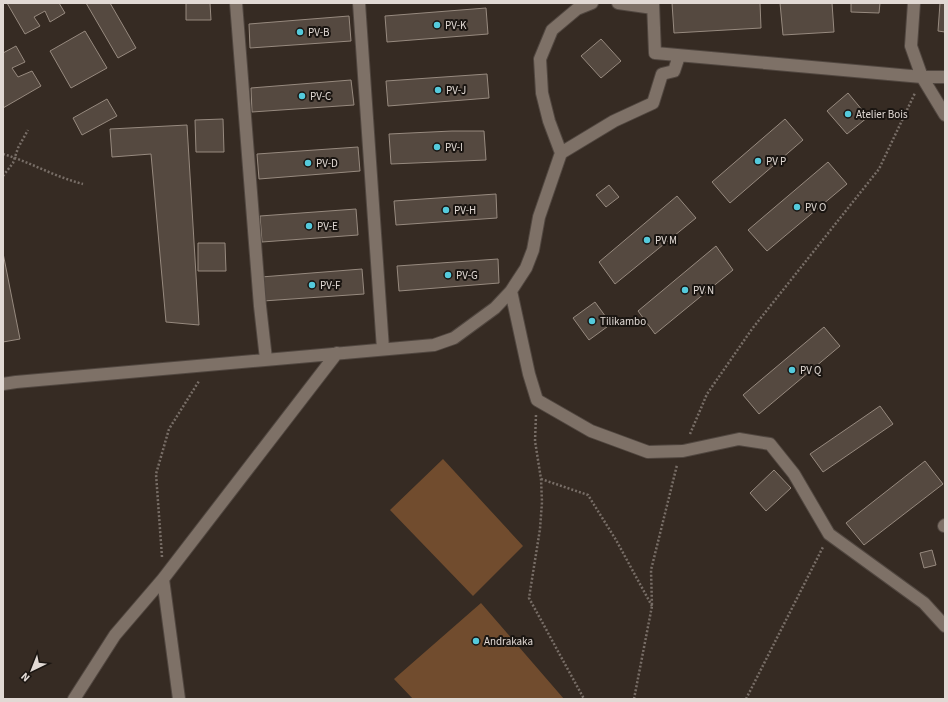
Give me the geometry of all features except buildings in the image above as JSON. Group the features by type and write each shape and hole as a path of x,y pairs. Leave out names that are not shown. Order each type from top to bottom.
{"street":[{"path":"236,3 260,306 266,360"},
{"path":"359,3 383,349"},
{"path":"3,384 434,345 454,338 495,308 511,291 526,268 533,250 539,218 561,153 549,121 542,93 540,59 552,30 577,9 592,3"},
{"path":"618,3 653,5 655,53 922,78 945,77"},
{"path":"914,3 910,46 922,78 945,115"},
{"path":"561,153 614,121 653,102 662,74 674,71 679,56"},
{"path":"511,291 529,374 537,400 591,431 648,452 683,451 739,439 770,444 794,474 829,534 924,603 945,626"},
{"path":"74,699 115,635 163,579 337,353"},
{"path":"163,579 179,699"}],"path":[{"path":"634,699 652,606 651,570 677,466 708,394 752,329 879,169 922,78"},
{"path":"3,176 13,163 18,148 28,130"},
{"path":"3,154 15,157 45,171 83,184"},
{"path":"163,579 156,474 169,429 209,365"},
{"path":"537,400 535,441 541,479 542,502 540,529 529,598 584,699"},
{"path":"541,479 588,495 616,540 652,606"},
{"path":"746,699 829,534"}],"shaded area":[{"path":"443,459 523,546 473,596 390,510"},
{"name":"Andrakaka","path":"481,603 564,699 413,699 394,679"}],"place":[{"name":"PV-K","path":"437,25"},
{"name":"PV-B","path":"300,32"},
{"name":"PV-J","path":"438,90"},
{"name":"PV-C","path":"302,96"},
{"name":"Atelier Bois","path":"848,114"},
{"name":"PV-I","path":"437,147"},
{"name":"PV P","path":"758,161"},
{"name":"PV-D","path":"308,163"},
{"name":"PV O","path":"797,207"},
{"name":"PV-H","path":"446,210"},
{"name":"PV-E","path":"309,226"},
{"name":"PV M","path":"647,240"},
{"name":"PV-G","path":"448,275"},
{"name":"PV-F","path":"312,285"},
{"name":"PV N","path":"685,290"},
{"name":"Tilikambo","path":"592,321"},
{"name":"PV Q","path":"792,370"},
{"name":"Andrakaka","path":"476,641"}]}
